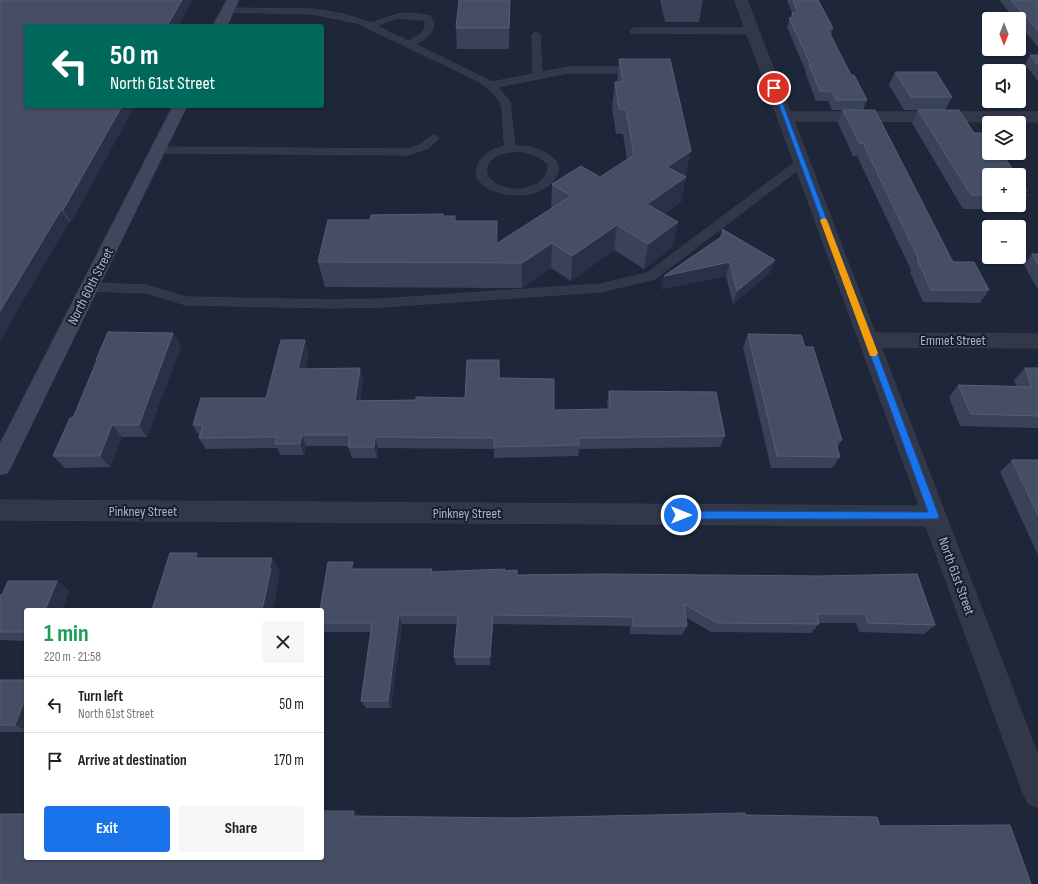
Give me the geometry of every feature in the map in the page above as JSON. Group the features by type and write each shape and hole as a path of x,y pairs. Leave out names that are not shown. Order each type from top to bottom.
{"main road":[{"path":"221,24 231,5"},
{"name":"North 60th Street","path":"0,466 179,108"}],"street":[{"name":"North 61st Street","path":"741,0 1036,782"},
{"path":"785,116 1038,117"},
{"name":"Emmet Street","path":"868,340 1038,341"},
{"name":"Pinkney Street","path":"0,510 935,516"}],"lane":[{"path":"231,5 324,12 346,16 371,26 492,85 504,98 508,106 508,137 511,149"},
{"path":"371,26 387,17 402,15 427,18 430,24 429,30 425,36 409,44"},
{"path":"634,31 753,31"},
{"path":"536,35 538,75"},
{"path":"492,85 568,70 649,70"},
{"path":"158,150 408,152 422,149 434,138"},
{"path":"511,149 534,151 544,155 551,161 554,168 553,175 549,182 541,188 518,193 500,190 486,183 481,176 480,168 483,161 490,155 511,149"},
{"path":"90,287 146,288 186,301 334,304 381,303 592,288 631,282 651,276 802,162"}],"building":[{"path":"0,0 182,0 168,24 24,24 24,108 121,108 63,210 61,210 0,311"},
{"path":"459,0 510,0 509,28 456,28"},
{"path":"793,0 818,0 833,28 827,28 851,75 854,75 867,100 836,100 831,91 820,91 809,65 811,65 789,18 794,18 792,13 798,13"},
{"path":"1011,0 1038,0 1038,31 1026,17 1026,12 1021,12"},
{"path":"1030,55 1038,55 1038,65"},
{"path":"619,59 670,59 691,151 667,167 686,177 647,204 678,222 648,244 617,225 572,256 552,243 522,263 318,262 328,220 370,220 371,215 443,214 443,216 455,216 455,221 497,221 496,244 571,196 552,184 581,166 600,177 634,155 626,109 619,109 615,82 623,82"},
{"path":"895,72 936,72 952,97 911,97"},
{"path":"843,110 875,110 953,262 974,262 989,290 931,290 917,259 919,260 863,143 859,143"},
{"path":"918,110 959,110 974,133 982,133 982,160 1006,160 1012,168 982,168 982,195 971,195"},
{"path":"722,229 775,260 737,291 730,262 664,276 724,235"},
{"path":"1032,254 1038,254 1038,264"},
{"path":"108,332 173,333 139,425 112,425 100,456 53,456 70,418 73,418"},
{"path":"748,334 801,335 805,347 813,347 842,440 835,440 840,457 777,456"},
{"path":"281,340 305,340 298,369 360,368 355,401 416,400 416,397 465,398 467,360 499,360 499,378 554,379 554,410 610,409 609,391 716,392 725,436 579,438 579,445 494,447 494,438 375,437 374,447 348,447 350,435 302,435 300,444 275,444 277,437 199,438 203,425 193,425 201,398 266,398"},
{"path":"1025,368 1038,368 1038,416 971,414 958,385 1032,387"},
{"path":"1012,460 1038,460 1038,515"},
{"path":"170,553 197,553 195,558 272,558 262,608 153,608"},
{"path":"328,562 353,562 351,569 432,569 431,572 505,569 505,571 517,570 517,575 603,574 820,576 917,574 935,625 868,623 865,614 817,614 819,624 717,623 684,604 687,626 633,626 633,617 493,615 490,657 454,657 458,615 399,615 388,701 361,701 372,623 324,623 324,608 320,608"},
{"path":"8,581 57,581 46,608 24,608 24,632 0,632 0,595 2,595"},
{"path":"0,680 24,680 24,701 15,725 0,725"},
{"path":"324,811 354,811 353,816 513,818 745,813 745,815 877,817 880,826 1010,825 1031,884 0,884 1,814 24,814 24,860 324,860"}],"slow traffic":[{"path":"824,220 873,353"}],"route":[{"path":"681,515 935,516 774,88"}]}
